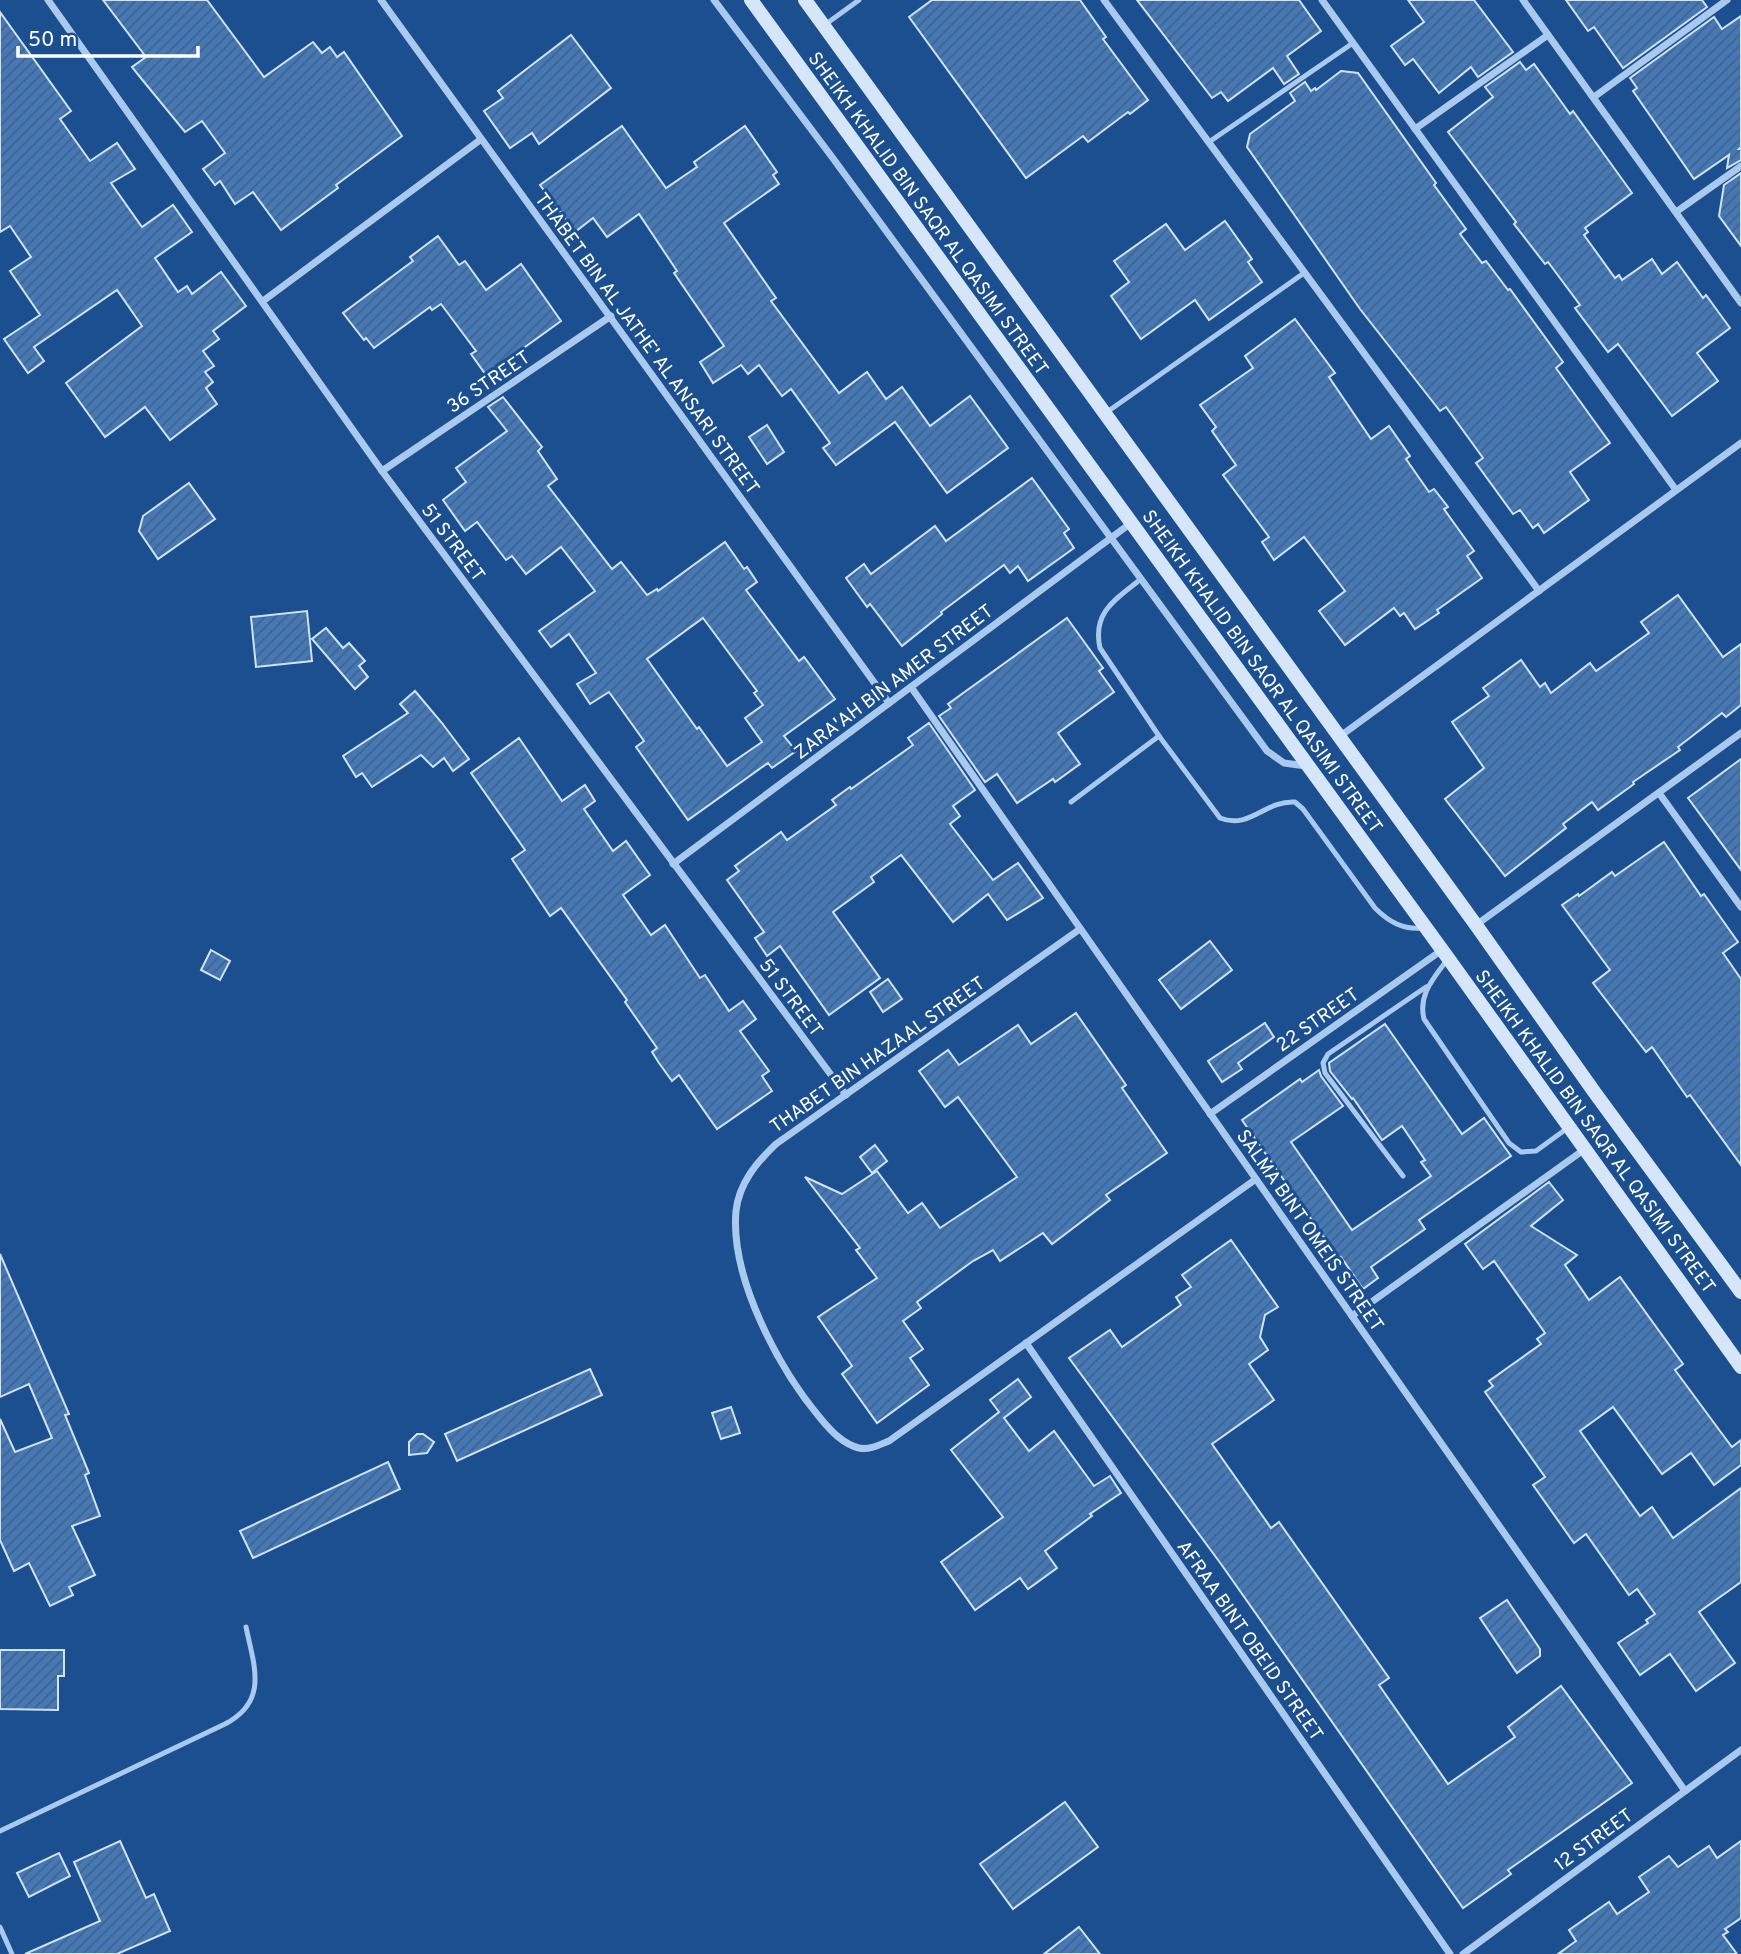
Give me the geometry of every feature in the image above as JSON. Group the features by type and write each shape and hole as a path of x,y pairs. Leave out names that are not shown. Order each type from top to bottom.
{"main road":[{"name":"SHEIKH KHALID BIN SAQR AL QASIMI STREET","path":"751,0 1586,1148 1741,1367"},
{"name":"SHEIKH KHALID BIN SAQR AL QASIMI STREET","path":"805,0 1476,925 1594,1093 1741,1292"}],"street":[{"name":"51 STREET","path":"48,0 382,471 846,1095"},
{"name":"THABET BIN AL JATHE' AL ANSARI STREET","path":"381,0 889,704"},
{"path":"714,0 1267,751 1284,763 1309,766"},
{"path":"1104,0 1539,591"},
{"path":"1322,0 1676,490"},
{"path":"1523,0 1741,303"},
{"path":"1594,97 1727,0"},
{"path":"1415,129 1548,35"},
{"path":"263,301 480,140"},
{"path":"1676,212 1741,166"},
{"name":"36 STREET","path":"382,471 611,316"},
{"path":"1339,737 1741,443"},
{"name":"ZARA'AH BIN AMER STREET","path":"673,864 1131,523"},
{"name":"SALMA BINT OMEIS STREET","path":"911,687 1685,1791"},
{"path":"1476,925 1741,733"},
{"path":"1659,793 1741,907"},
{"name":"THABET BIN HAZAAL STREET","path":"1080,929 776,1144 757,1162 744,1184 736,1209 736,1234 755,1307 788,1374 809,1405 834,1433 859,1448 875,1448 889,1441 1256,1179"},
{"name":"22 STREET","path":"1210,1114 1445,954"},
{"path":"1352,1316 1586,1148"},
{"name":"AFRAA BINT OBEID STREET","path":"1026,1343 1450,1954"},
{"name":"12 STREET","path":"1463,1954 1741,1750"}],"lane":[{"path":"823,26 859,0"},
{"path":"1209,142 1353,44"},
{"path":"1104,414 1304,272"},
{"path":"1141,579 1103,613 1097,636 1106,659 1220,818 1240,822 1277,804 1295,802 1303,808 1385,918 1412,929 1426,928"},
{"path":"1071,802 1159,736"},
{"path":"1445,954 1422,1002 1424,1019 1515,1149 1529,1153 1536,1151 1570,1127"},
{"path":"1403,1176 1325,1073 1323,1063 1328,1054 1429,986"},
{"path":"0,1831 225,1724 244,1712 250,1703 256,1683 246,1627"},
{"path":"0,1927 12,1954"}],"building":[{"path":"103,0 207,0 264,77 313,42 322,53 330,47 337,57 344,52 402,136 281,230 253,192 235,204 220,181 215,185 203,169 225,153 202,121 185,132 132,67 146,57"},
{"path":"932,0 1080,0 1106,37 1103,39 1148,100 1088,142 1083,136 1026,178 909,17"},
{"path":"1137,0 1299,0 1321,31 1287,56 1299,74 1284,84 1273,68 1228,101 1221,92 1212,98"},
{"path":"1408,0 1474,0 1513,52 1478,77 1471,67 1439,93 1413,59 1405,65 1391,46 1424,22"},
{"path":"1566,0 1702,0 1707,7 1623,68 1594,27 1588,31"},
{"path":"0,12 71,111 60,119 90,161 117,143 135,169 111,183 142,227 173,205 192,232 155,258 178,292 187,286 192,294 221,272 246,306 213,331 219,339 203,351 214,366 205,372 213,382 206,388 217,404 170,440 145,407 105,437 66,383 142,326 117,290 34,347 44,361 28,373 4,339 40,315 10,271 31,257 10,226 0,232"},
{"path":"1741,16 1741,160 1727,168 1729,155 1694,179 1633,91 1637,88 1630,78 1714,17 1722,29"},
{"path":"571,35 611,88 539,144 532,133 510,148 484,111 503,98 498,91"},
{"path":"1520,62 1526,70 1534,64 1570,114 1573,111 1632,193 1585,228 1588,232 1584,235 1615,278 1619,275 1622,280 1652,259 1662,274 1677,262 1703,298 1706,295 1730,328 1697,353 1718,381 1672,416 1618,344 1608,352 1575,308 1580,305 1548,262 1545,264 1514,224 1516,222 1448,132 1493,97 1485,87"},
{"path":"1341,71 1358,73 1466,229 1460,234 1482,263 1486,261 1508,290 1510,289 1563,362 1556,368 1610,443 1570,472 1589,500 1544,533 1538,524 1533,528 1520,510 1513,514 1476,463 1483,458 1446,407 1440,411 1360,309 1247,147 1250,134 1295,101 1290,93 1305,82 1311,91 1315,88 1316,90"},
{"path":"622,126 666,188 697,167 694,162 745,126 777,172 773,175 779,184 724,223 776,298 771,301 839,393 867,372 886,399 902,387 930,426 970,396 1008,448 947,493 895,422 836,465 823,448 830,443 791,389 782,396 759,365 748,374 741,365 713,383 700,362 724,346 674,273 677,271 639,214 607,237 593,218 575,232 540,185"},
{"path":"1741,173 1741,246 1719,216 1724,185"},
{"path":"1225,221 1252,259 1248,262 1262,282 1209,320 1195,300 1141,339 1111,296 1129,282 1114,261 1166,224 1185,250"},
{"path":"438,236 459,265 465,261 486,290 521,264 561,321 486,375 471,354 476,351 441,304 432,310 430,307 374,348 366,338 364,340 343,313 413,261 410,257"},
{"path":"1295,319 1335,373 1329,377 1371,439 1389,426 1410,456 1406,459 1429,492 1434,489 1448,507 1444,509 1474,551 1467,556 1482,578 1415,629 1404,613 1400,616 1394,608 1345,645 1319,611 1345,591 1304,537 1274,560 1262,542 1269,537 1223,475 1236,465 1212,431 1216,427 1200,405 1253,368 1245,356"},
{"path":"503,397 542,447 538,451 557,479 548,486 612,569 621,562 647,595 657,589 658,591 725,542 757,582 746,590 799,661 804,657 835,699 784,736 796,751 772,768 768,763 688,820 636,747 644,741 609,692 590,704 577,684 596,673 569,634 551,647 539,631 595,591 561,547 526,574 512,556 506,560 477,522 465,531 443,500 466,482 456,468 507,431 488,407","holes":["703,618 757,691 754,693 763,705 745,718 762,742 727,766 647,659"]},
{"path":"767,425 784,452 767,464 749,437"},
{"path":"1032,478 1069,529 1064,533 1074,548 1028,581 1018,566 1010,573 1004,565 941,612 942,614 902,646 870,604 867,607 846,578 864,564 871,574 935,526 946,541"},
{"path":"189,483 215,519 158,559 139,531 143,516"},
{"path":"1678,595 1723,657 1741,644 1741,705 1726,717 1722,713 1678,747 1680,750 1598,810 1592,802 1563,824 1566,828 1505,876 1445,799 1484,768 1452,722 1489,696 1483,688 1521,660 1540,687 1545,683 1551,693 1590,663 1596,671 1649,633 1641,622"},
{"path":"307,611 312,661 256,667 251,617"},
{"path":"1067,618 1103,668 1099,671 1114,692 1058,733 1080,764 1055,782 1053,779 1017,803 997,774 985,782 939,716 951,708 948,704"},
{"path":"326,628 343,648 349,643 365,661 359,666 368,677 355,689 312,639"},
{"path":"415,691 469,759 453,771 444,758 433,767 421,755 372,787 362,773 356,777 343,756 408,713 400,704"},
{"path":"929,723 975,790 953,806 960,816 950,824 993,880 1018,863 1043,898 1007,920 988,894 953,922 901,855 871,877 874,882 833,912 880,978 829,1015 780,946 767,956 755,938 764,932 727,880 739,871 735,866 781,832 787,840 836,805 832,800 913,745 908,738"},
{"path":"519,738 562,801 585,785 595,801 584,809 613,851 626,841 650,875 623,895 651,935 665,925 700,978 705,975 729,1011 743,1001 756,1019 740,1031 769,1071 762,1076 772,1091 717,1129 679,1075 672,1081 659,1063 652,1052 657,1048 625,1002 627,1000 561,908 550,916 512,859 525,850 471,773"},
{"path":"1741,759 1741,870 1688,798"},
{"path":"1664,842 1701,896 1704,894 1738,942 1723,953 1741,979 1741,1165 1690,1095 1687,1097 1652,1047 1646,1052 1593,983 1610,970 1562,905 1612,872 1615,876"},
{"path":"1210,941 1232,970 1181,1009 1159,980"},
{"path":"211,950 230,961 220,980 201,970"},
{"path":"888,979 902,999 883,1012 870,992"},
{"path":"1076,1013 1126,1085 1122,1088 1167,1153 1106,1195 1110,1200 1052,1244 1043,1233 1000,1261 993,1250 973,1261 917,1302 921,1308 903,1321 923,1349 910,1358 929,1385 877,1423 842,1374 852,1366 818,1317 877,1278 856,1250 860,1248 805,1177 842,1194 877,1171 908,1213 922,1203 940,1228 1017,1177 958,1097 945,1107 919,1071 948,1050 959,1065 1018,1025 1031,1044"},
{"path":"1265,1023 1274,1037 1238,1063 1242,1069 1222,1082 1208,1061"},
{"path":"1385,1024 1462,1134 1484,1118 1511,1156 1419,1220 1425,1229 1371,1267 1378,1278 1363,1289 1242,1120 1300,1079 1302,1082 1319,1070 1343,1106 1291,1142 1352,1230 1431,1176 1421,1162 1425,1160 1402,1126 1382,1140 1353,1098 1330,1071 1329,1063"},
{"path":"875,1145 887,1161 872,1173 860,1157"},
{"path":"1549,1182 1563,1200 1531,1226 1577,1255 1565,1265 1589,1300 1620,1277 1683,1364 1675,1370 1720,1431 1732,1447 1741,1440 1741,1465 1714,1485 1691,1453 1662,1474 1613,1407 1580,1431 1640,1516 1652,1507 1673,1538 1741,1488 1741,1582 1699,1612 1735,1663 1696,1691 1670,1654 1640,1675 1618,1643 1648,1623 1646,1620 1655,1614 1637,1589 1629,1595 1586,1534 1574,1543 1533,1485 1545,1477 1485,1392 1493,1386 1489,1381 1541,1344 1537,1339 1545,1333 1494,1261 1483,1269 1465,1244"},
{"path":"1231,1240 1278,1307 1265,1315 1260,1337 1268,1350 1249,1364 1274,1400 1212,1444 1271,1528 1279,1522 1389,1678 1379,1685 1448,1784 1515,1737 1508,1727 1561,1686 1632,1783 1508,1870 1511,1874 1463,1908 1221,1564 1069,1358 1110,1330 1122,1347 1181,1305 1176,1297 1191,1287 1182,1275"},
{"path":"0,1254 69,1414 65,1415 89,1473 85,1475 100,1516 72,1526 95,1575 69,1587 73,1595 50,1606 29,1563 14,1571 0,1540 0,1419 15,1452 52,1438 29,1384 0,1397"},
{"path":"590,1369 602,1395 457,1461 445,1434"},
{"path":"1018,1379 1031,1397 1004,1418 1029,1451 1054,1431 1094,1486 1110,1476 1121,1493 1090,1514 1092,1516 1045,1551 1057,1568 1028,1589 1020,1578 975,1610 941,1562 1003,1517 951,1450 999,1412 990,1400"},
{"path":"731,1407 740,1433 721,1439 712,1413"},
{"path":"417,1434 423,1434 434,1442 427,1453 409,1455 409,1442"},
{"path":"388,1462 400,1489 253,1558 240,1531"},
{"path":"1507,1600 1540,1649 1540,1656 1517,1673 1480,1618"},
{"path":"0,1650 64,1650 64,1676 58,1676 58,1710 0,1709"},
{"path":"1065,1802 1098,1847 1013,1909 980,1864"},
{"path":"120,1841 146,1898 154,1894 170,1931 117,1954 25,1954 100,1921 74,1862"},
{"path":"1741,1841 1741,1918 1725,1929 1728,1932 1723,1935 1737,1954 1558,1954 1576,1941 1569,1930 1609,1902 1617,1914 1649,1892 1639,1877 1669,1856 1678,1867 1709,1846 1717,1858"},
{"path":"59,1853 70,1876 29,1897 17,1873"},
{"path":"1079,1927 1100,1954 1044,1954"}]}
